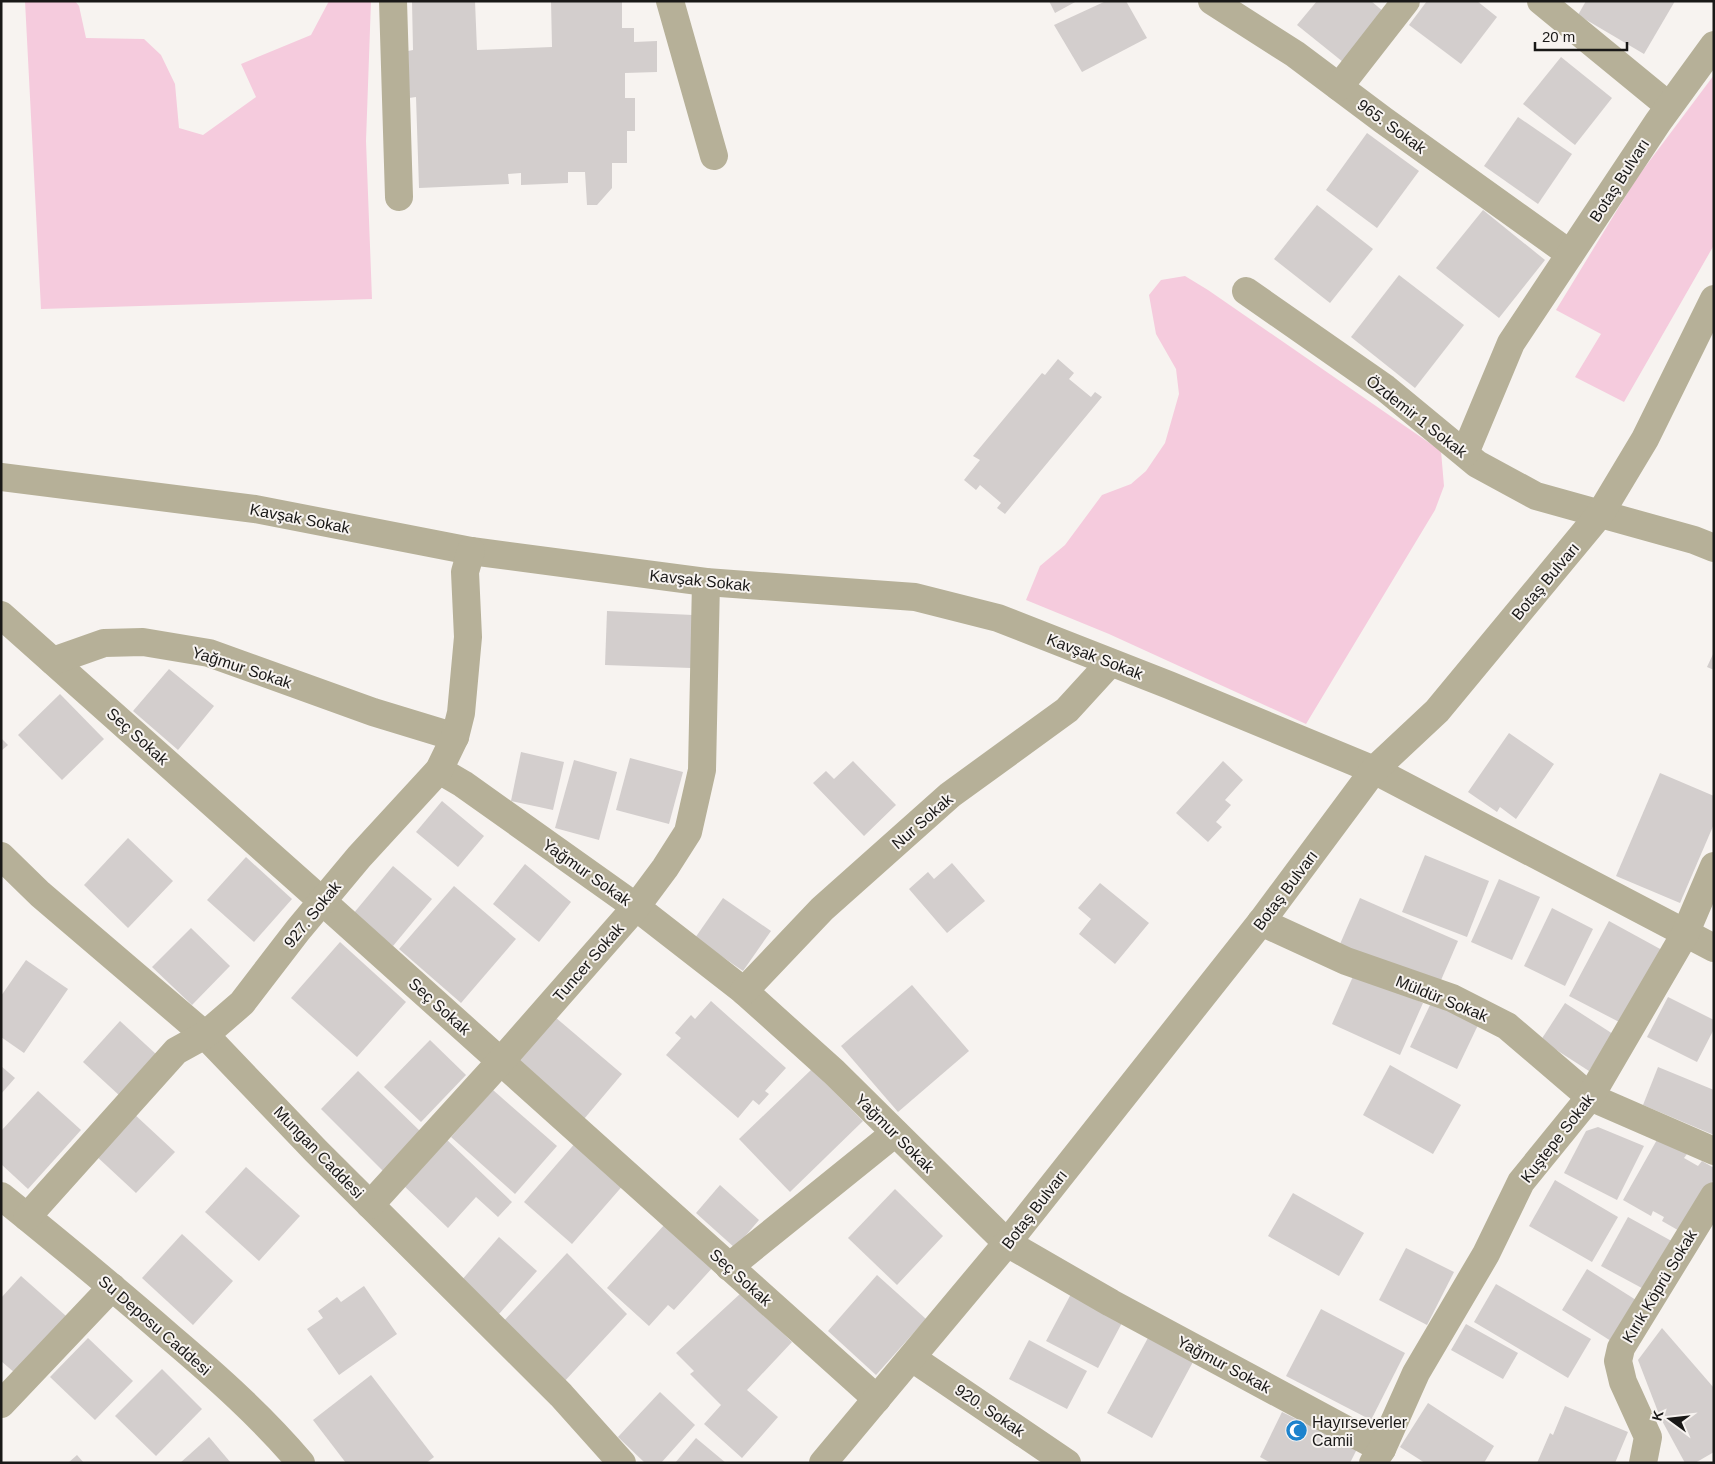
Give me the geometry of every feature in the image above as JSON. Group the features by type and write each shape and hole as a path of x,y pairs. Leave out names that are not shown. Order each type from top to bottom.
{"street":[{"path":"394,1 399,197"},
{"path":"670,1 714,156"},
{"name":"965. Sokak","path":"1212,1 1295,54 1390,126 1570,254"},
{"path":"1339,87 1406,1"},
{"path":"1541,1 1669,106"},
{"name":"Botaş Bulvarı","path":"1464,453 1511,343 1669,106 1714,45"},
{"name":"Özdemir 1 Sokak","path":"1246,291 1385,388 1477,464 1536,496 1694,540 1714,548"},
{"name":"Botaş Bulvarı","path":"823,1463 1007,1244 1262,922 1374,770 1437,711 1600,514 1645,439 1714,299"},
{"name":"Kavşak Sokak","path":"1,477 255,509 471,551 706,582 915,597 998,618 1169,685 1374,770 1714,948"},
{"name":"927. Sokak","path":"27,1218 176,1051 205,1035 242,1002 359,857 439,770 455,737 461,713 468,637 465,572 471,551"},
{"name":"Tuncer Sokak","path":"370,1205 501,1061 636,907 665,868 688,832 702,770 706,582"},
{"name":"Seç Sokak","path":"1,615 501,1061 877,1400"},
{"name":"Yağmur Sokak","path":"53,661 104,643 143,642 209,653 373,712 455,737"},
{"name":"Nur Sokak","path":"744,991 822,909 950,795 1067,710 1110,663"},
{"name":"Yağmur Sokak","path":"439,770 463,784 636,907 744,991 834,1072 1007,1244 1378,1456"},
{"name":"Mungan Caddesi","path":"1,856 40,894 205,1035 370,1205 561,1395 622,1463"},
{"name":"Kuştepe Sokak","path":"1378,1456 1416,1373 1486,1254 1521,1182 1590,1097 1685,934 1714,866"},
{"name":"Müldür Sokak","path":"1262,922 1346,961 1452,998 1507,1026 1590,1097 1714,1151"},
{"path":"729,1267 895,1134"},
{"name":"Su Deposu Caddesi","path":"1,1196 112,1287 198,1362 279,1437 301,1463"},
{"name":"Kırık Köprü Sokak","path":"1643,1463 1648,1437 1623,1382 1618,1361 1619,1354 1714,1196"},
{"path":"1,1404 112,1287"},
{"name":"920. Sokak","path":"912,1358 1067,1463"}],"shaded area":[{"path":"25,1 75,1 79,6 86,38 144,39 161,55 175,84 179,128 203,135 256,97 241,64 311,35 329,1 371,1 366,141 372,299 41,309"},
{"path":"1714,75 1714,245 1624,402 1575,377 1601,334 1556,310 1636,179"},
{"path":"1185,276 1441,451 1444,486 1435,510 1306,724 1109,634 1026,600 1040,566 1065,545 1102,495 1131,484 1146,471 1165,443 1179,394 1176,369 1156,334 1149,295 1161,280"}],"building":[{"path":"412,1 475,1 477,50 552,47 551,1 622,1 622,28 634,28 634,42 657,41 657,72 625,73 625,98 635,98 635,131 627,131 627,163 612,163 612,188 597,205 587,205 585,172 568,172 568,183 521,185 521,173 508,174 509,184 419,188 416,97 409,98 408,51 413,50"},
{"path":"1049,1 1077,1 1055,13"},
{"path":"1106,1 1126,1 1147,38 1082,72 1054,25"},
{"path":"1317,1 1371,1 1384,12 1343,62 1297,25"},
{"path":"1427,1 1477,1 1497,17 1461,64 1409,25"},
{"path":"1586,1 1675,1 1644,54 1578,15"},
{"path":"1561,57 1612,98 1575,145 1523,104"},
{"path":"1518,117 1572,154 1538,204 1484,166"},
{"path":"1367,133 1419,171 1377,228 1326,190"},
{"path":"1317,205 1373,249 1330,303 1274,259"},
{"path":"1483,210 1545,260 1499,318 1436,268"},
{"path":"1399,275 1464,325 1415,388 1351,337"},
{"path":"1058,359 1074,373 1069,379 1091,397 1095,392 1102,397 1005,514 997,508 1001,503 980,485 976,490 964,480 980,460 973,456 1042,373 1045,375"},
{"path":"607,611 693,615 691,668 605,665"},
{"path":"1714,652 1714,670 1707,667"},
{"path":"169,669 214,706 178,750 133,711"},
{"path":"60,694 104,739 62,780 18,735"},
{"path":"1509,733 1554,764 1516,819 1500,807 1497,812 1468,792"},
{"path":"1,738 8,745 1,751"},
{"path":"521,752 564,762 553,810 511,801"},
{"path":"630,758 683,772 669,824 616,810"},
{"path":"574,760 617,772 599,840 555,828"},
{"path":"853,761 896,805 864,836 813,783 826,771 834,779"},
{"path":"1223,761 1243,780 1225,800 1231,805 1216,822 1222,827 1208,842 1176,813"},
{"path":"1660,773 1714,796 1714,824 1680,903 1616,876"},
{"path":"442,801 484,836 458,867 416,832"},
{"path":"128,838 173,881 128,928 84,885"},
{"path":"1425,855 1489,881 1467,937 1402,912"},
{"path":"246,857 292,899 254,942 207,900"},
{"path":"952,863 985,901 947,933 909,889 928,872 934,879"},
{"path":"525,864 571,902 539,942 493,904"},
{"path":"393,866 432,899 393,946 353,914"},
{"path":"1499,879 1540,897 1512,960 1471,942"},
{"path":"1100,883 1149,923 1115,964 1079,934 1091,919 1078,908"},
{"path":"454,886 516,939 461,1003 399,949"},
{"path":"723,898 771,931 743,971 695,938"},
{"path":"1360,898 1458,941 1438,987 1340,944"},
{"path":"1552,908 1593,929 1565,986 1524,966"},
{"path":"1609,921 1662,950 1623,1024 1569,996"},
{"path":"191,928 230,966 192,1005 152,967"},
{"path":"340,942 406,1002 357,1057 291,998"},
{"path":"26,960 68,989 24,1053 1,1037 1,996"},
{"path":"1355,972 1423,1003 1400,1055 1332,1024"},
{"path":"912,985 969,1051 898,1112 841,1046"},
{"path":"1668,997 1714,1020 1714,1029 1697,1062 1647,1037"},
{"path":"711,1001 786,1068 765,1091 769,1094 759,1105 753,1100 738,1118 666,1055 681,1038 675,1033 691,1015 695,1019"},
{"path":"1432,1001 1479,1023 1457,1069 1410,1047"},
{"path":"1565,1003 1613,1034 1589,1071 1541,1040"},
{"path":"555,1017 622,1074 584,1119 517,1062"},
{"path":"120,1021 157,1055 120,1096 83,1062"},
{"path":"430,1040 466,1075 421,1122 384,1087"},
{"path":"1390,1065 1461,1105 1433,1154 1363,1115"},
{"path":"1,1066 15,1078 1,1094"},
{"path":"1658,1067 1714,1090 1714,1135 1643,1105"},
{"path":"812,1069 863,1121 790,1192 739,1139"},
{"path":"358,1071 421,1132 383,1171 321,1109"},
{"path":"493,1090 557,1146 515,1194 451,1137"},
{"path":"38,1091 81,1130 28,1189 1,1164 1,1131"},
{"path":"133,1113 175,1152 136,1193 94,1154"},
{"path":"1598,1127 1644,1146 1617,1200 1564,1173 1586,1131"},
{"path":"445,1138 512,1202 498,1217 476,1197 448,1228 402,1184"},
{"path":"1658,1138 1687,1154 1684,1158 1698,1166 1702,1161 1714,1168 1714,1179 1683,1233 1662,1221 1664,1217 1653,1211 1651,1216 1623,1200"},
{"path":"577,1141 625,1183 572,1244 524,1202"},
{"path":"246,1167 300,1216 259,1261 205,1212"},
{"path":"1555,1180 1618,1217 1592,1262 1529,1226"},
{"path":"720,1185 759,1220 735,1248 696,1213"},
{"path":"895,1189 943,1236 897,1285 848,1238"},
{"path":"1293,1193 1364,1233 1339,1276 1268,1236"},
{"path":"1628,1217 1677,1244 1651,1293 1601,1266"},
{"path":"666,1223 714,1266 674,1310 668,1305 649,1326 607,1288"},
{"path":"182,1234 233,1281 193,1325 142,1278"},
{"path":"499,1237 537,1271 499,1314 461,1281"},
{"path":"1406,1248 1454,1272 1427,1325 1379,1300"},
{"path":"567,1253 627,1314 562,1384 501,1324"},
{"path":"1587,1269 1636,1300 1611,1341 1562,1310"},
{"path":"877,1275 926,1319 876,1375 828,1331"},
{"path":"21,1276 66,1316 15,1373 1,1361 1,1298"},
{"path":"1496,1284 1591,1339 1568,1378 1474,1322"},
{"path":"364,1286 397,1334 339,1375 307,1329 323,1318 318,1311 337,1297 341,1302"},
{"path":"741,1293 792,1342 747,1390 778,1417 742,1458 704,1424 721,1405 690,1374 694,1371 676,1353"},
{"path":"1071,1294 1123,1321 1098,1368 1046,1341"},
{"path":"1321,1309 1405,1353 1371,1420 1286,1376"},
{"path":"1466,1324 1518,1353 1503,1379 1451,1350"},
{"path":"1662,1328 1714,1388 1714,1452 1695,1463 1685,1463 1660,1417 1638,1360"},
{"path":"1149,1336 1194,1360 1152,1438 1107,1413"},
{"path":"88,1338 133,1381 95,1420 50,1377"},
{"path":"1029,1340 1087,1371 1067,1409 1009,1379"},
{"path":"162,1369 202,1409 156,1456 115,1416"},
{"path":"371,1375 434,1457 426,1463 346,1463 313,1420"},
{"path":"660,1392 695,1425 661,1463 645,1463 618,1437"},
{"path":"1428,1403 1494,1446 1484,1463 1425,1463 1400,1447"},
{"path":"1565,1406 1628,1432 1615,1463 1537,1463 1550,1433 1553,1435"},
{"name":"Hayırseverler Camii","path":"1282,1412 1357,1449 1350,1463 1271,1463 1260,1457"},
{"path":"209,1437 231,1463 180,1463"},
{"path":"696,1438 726,1463 675,1463"},
{"path":"77,1455 84,1463 68,1463"}],"place":[{"name":"Hayırseverler Camii","path":"1296,1431"}]}
